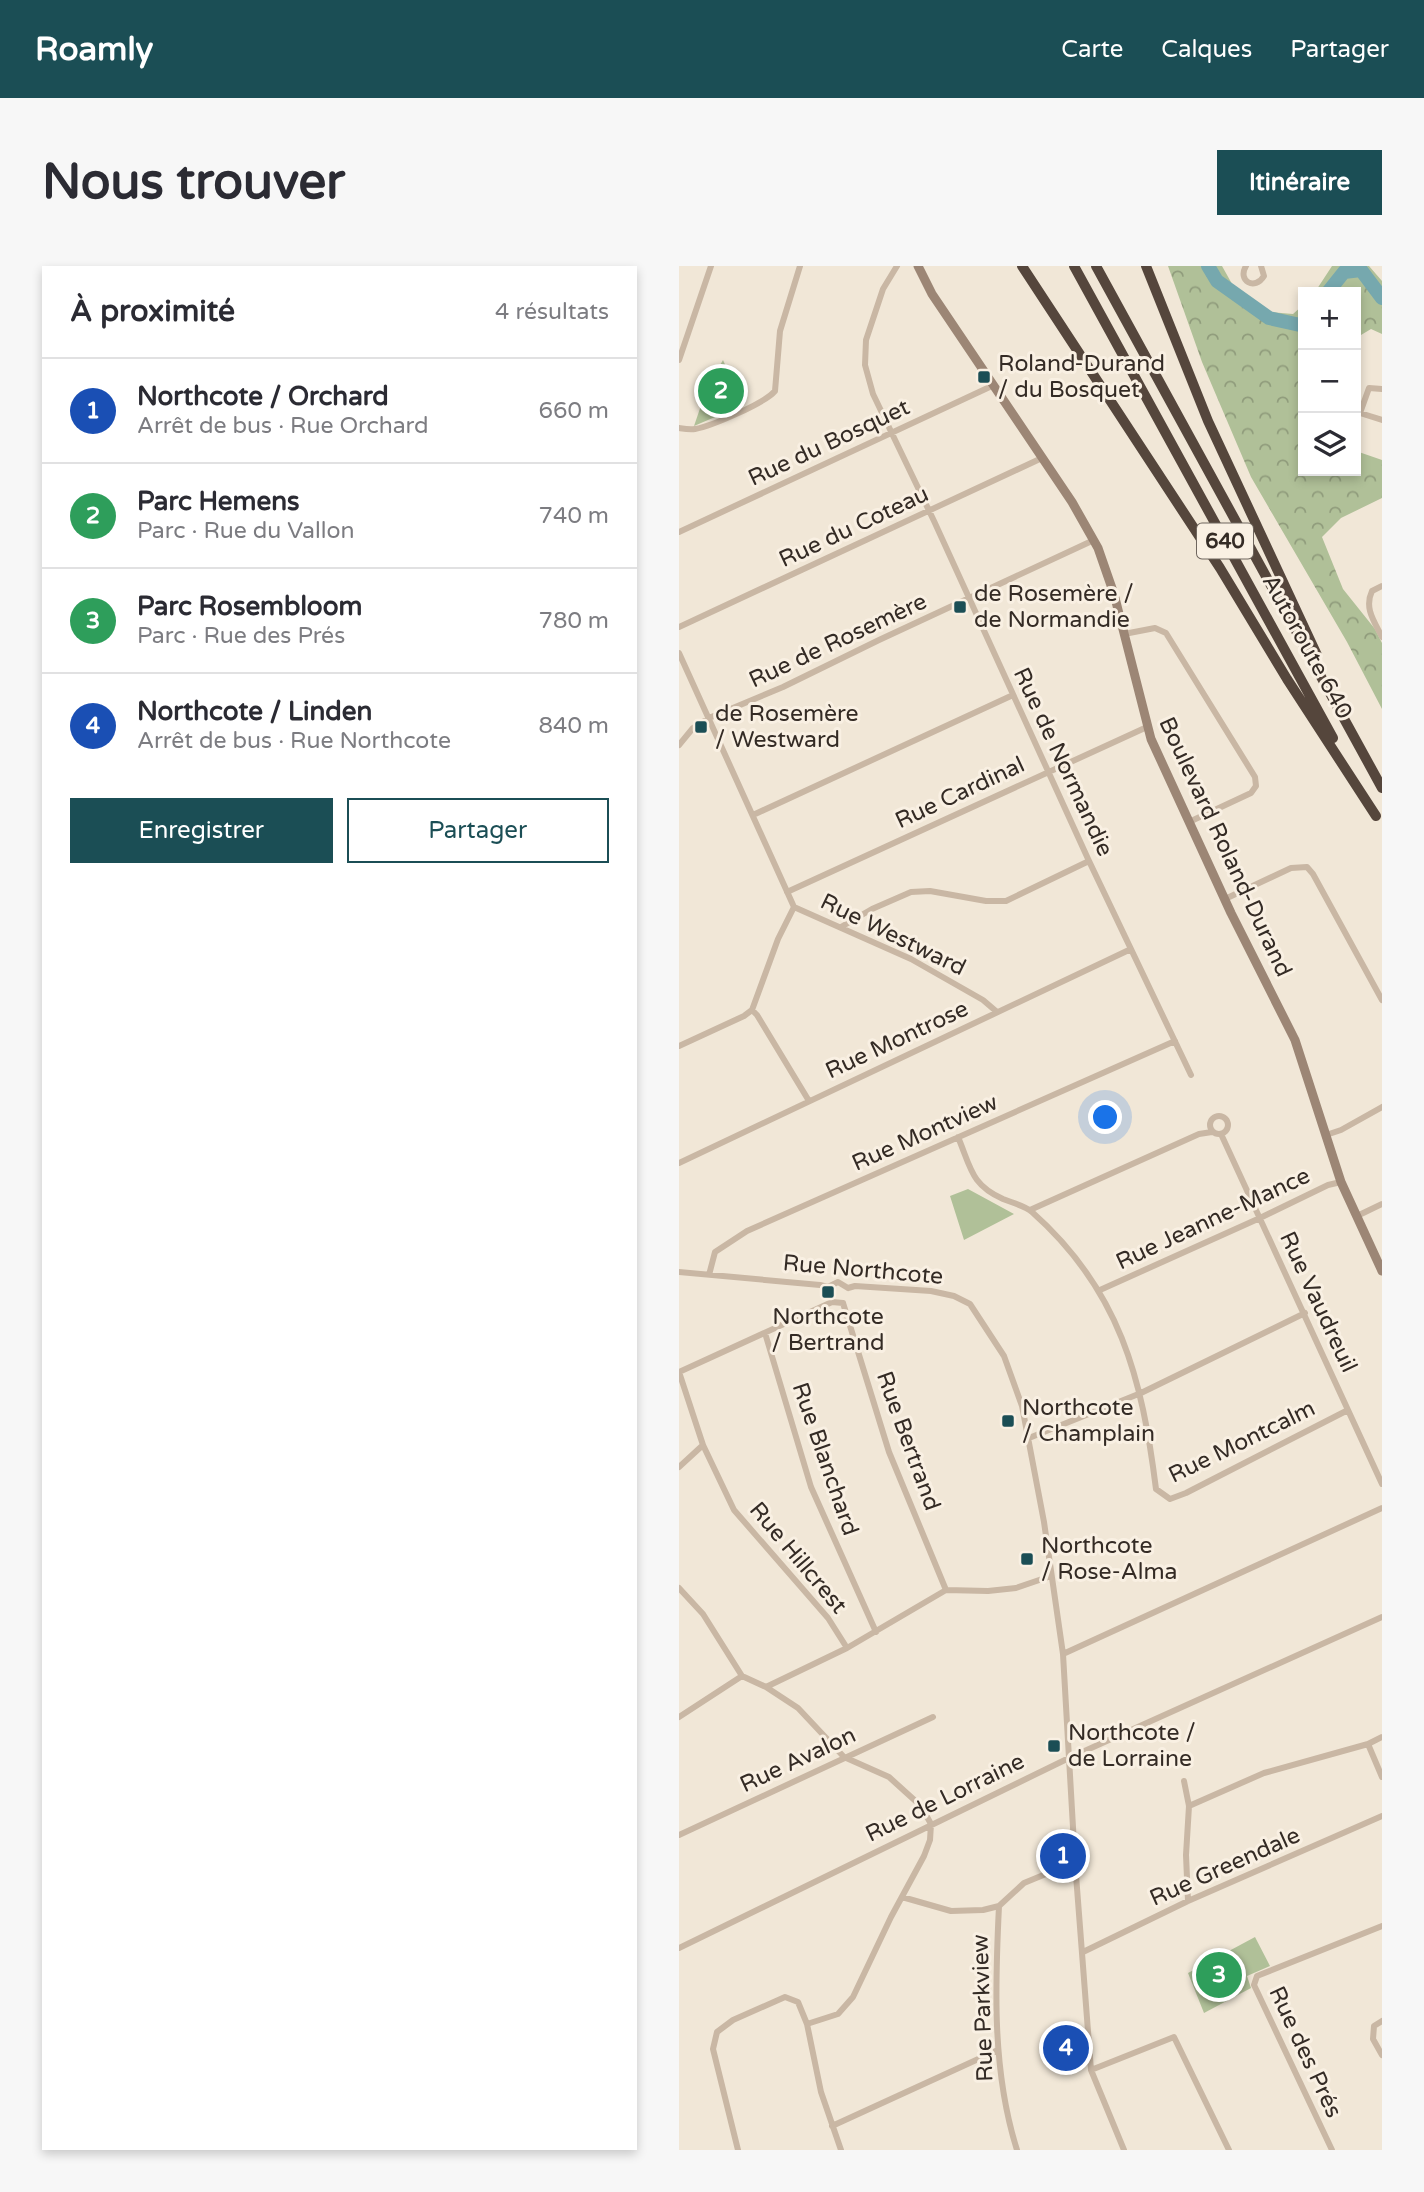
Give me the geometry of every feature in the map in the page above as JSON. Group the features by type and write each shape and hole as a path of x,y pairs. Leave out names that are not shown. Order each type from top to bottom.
{"highway":[{"path":"1022,266 1220,568 1287,679 1376,816"},
{"name":"Autoroute 640","path":"1074,266 1382,827"},
{"name":"Autoroute 640","path":"1096,266 1382,788"},
{"path":"1146,266 1208,421 1351,731"}],"street":[{"path":"679,360 711,266"},
{"path":"679,428 694,429 708,425 767,399 774,393 778,384 780,331 800,266"},
{"name":"Boulevard Roland-Durand","path":"918,266 932,294 1094,540 1108,572 1147,727 1225,899 1295,1040 1341,1182 1382,1271"},
{"path":"1244,267 1244,279 1254,284 1263,278 1261,266"},
{"name":"Rue de Normandie","path":"897,267 879,297 869,328 865,353 869,384 1089,862 1191,1074"},
{"name":"Rue du Bosquet","path":"679,532 994,385"},
{"path":"1382,389 1369,388 1360,413 1382,420"},
{"name":"Rue du Coteau","path":"679,627 1042,458"},
{"name":"Rue de Rosemère","path":"679,745 693,728 709,718 783,687 1094,540"},
{"path":"1382,586 1373,591 1369,602 1369,610 1382,637"},
{"path":"1124,634 1155,628 1166,633 1255,777 1256,786 1248,795 1189,822"},
{"name":"Rue Westward","path":"679,653 794,907 911,959 983,1000 997,1012"},
{"path":"753,815 1013,695"},
{"name":"Rue Cardinal","path":"787,892 1147,727"},
{"path":"841,927 872,909 911,892 930,891 986,901 1006,901 1089,862"},
{"path":"1225,899 1291,868 1307,867 1382,1000"},
{"path":"679,1046 744,1017 752,1010 778,939 794,907"},
{"name":"Rue Montrose","path":"679,1163 1131,949"},
{"path":"752,1010 809,1101"},
{"name":"Rue Montview","path":"709,1275 715,1252 739,1235 1175,1041"},
{"path":"1326,1135 1382,1107"},
{"path":"1030,1210 1199,1134 1221,1134 1229,1126 1226,1119 1220,1116 1211,1120 1212,1132"},
{"name":"Rue Vaudreuil","path":"1221,1134 1382,1484"},
{"name":"Rue Montcalm","path":"958,1137 976,1182 986,1191 1030,1210 1076,1258 1100,1290 1122,1335 1141,1393 1156,1489 1170,1499 1348,1410"},
{"name":"Rue Jeanne-Mance","path":"1100,1290 1260,1219 1328,1185 1341,1182"},
{"path":"1357,1216 1382,1204"},
{"name":"Rue Northcote","path":"679,1272 828,1287 838,1282 848,1288 855,1286 931,1291 954,1296 970,1304 1004,1356 1030,1438 1063,1654 1091,2070 1124,2150"},
{"path":"828,1287 827,1295 832,1302"},
{"path":"679,1372 832,1302 843,1303 849,1294 848,1288"},
{"name":"Rue Bertrand","path":"843,1303 889,1452 946,1590"},
{"path":"1030,1438 1141,1393 1305,1313"},
{"name":"Rue Blanchard","path":"765,1333 811,1487 876,1632"},
{"name":"Rue Hillcrest","path":"679,1372 703,1445 734,1510 828,1618 847,1648"},
{"path":"679,1467 703,1445"},
{"path":"1063,1654 1382,1508"},
{"path":"766,1687 847,1648 946,1590 988,1591 1016,1588 1051,1576"},
{"path":"679,1588 703,1614 742,1676 766,1687 798,1708 844,1757 889,1777 921,1806 931,1825 930,1840 924,1857 853,1997 838,2014 807,2024"},
{"path":"679,1604 689,1599"},
{"name":"Rue de Lorraine","path":"679,1948 1069,1758 1382,1617"},
{"path":"679,1717 742,1676"},
{"name":"Rue Avalon","path":"679,1835 933,1717"},
{"path":"1189,1807 1264,1773 1368,1744 1382,1737"},
{"path":"1368,1744 1382,1777"},
{"path":"1184,1781 1189,1807 1186,1855 1188,1901"},
{"name":"Rue Greendale","path":"1083,1952 1188,1901 1382,1816"},
{"path":"902,1897 951,1911 983,1910 999,1906 1024,1883 1075,1862"},
{"name":"Rue Parkview","path":"999,1906 996,1958 1000,2079 1017,2150"},
{"name":"Rue des Prés","path":"1332,2150 1254,1985 1257,1976 1382,1926"},
{"path":"738,2150 713,2049 717,2032 733,2020 785,1997 798,2002 807,2024 821,2092 841,2150"},
{"path":"1382,2021 1374,2026 1373,2039 1382,2056"},
{"path":"1091,2070 1174,2038 1229,2150"},
{"path":"832,2126 998,2050"}],"green space":[{"path":"1168,266 1222,266 1241,300 1270,312 1293,314 1298,310 1298,476 1361,476 1361,453 1382,460 1382,498 1341,518 1322,537 1343,589 1375,629 1382,643 1382,709 1347,642 1251,477 1202,362"},
{"path":"1332,266 1369,266 1382,281 1382,334 1371,329 1361,335 1361,287 1318,287"},
{"path":"723,360 743,405 694,426 707,388"},
{"path":"968,1189 1014,1214 964,1240 950,1196"},
{"path":"1255,1937 1270,1966 1247,1976 1251,1988 1204,2013 1188,1973"}],"waterway":[{"path":"1208,266 1217,281 1269,318 1298,325"},
{"path":"1332,287 1344,272 1361,270 1382,298"}],"place":[{"name":"Roland-Durand / du Bosquet","path":"984,377"},
{"name":"Parc Hemens","path":"721,391"},
{"name":"de Rosemère / de Normandie","path":"960,607"},
{"name":"de Rosemère / Westward","path":"701,727"},
{"name":"Northcote / Bertrand","path":"828,1292"},
{"name":"Northcote / Champlain","path":"1008,1421"},
{"name":"Northcote / Rose-Alma","path":"1027,1559"},
{"name":"Northcote / de Lorraine","path":"1054,1746"},
{"name":"Northcote / Orchard","path":"1063,1856"},
{"name":"Parc Rosembloom","path":"1219,1975"},
{"name":"Northcote / Linden","path":"1066,2048"}]}
